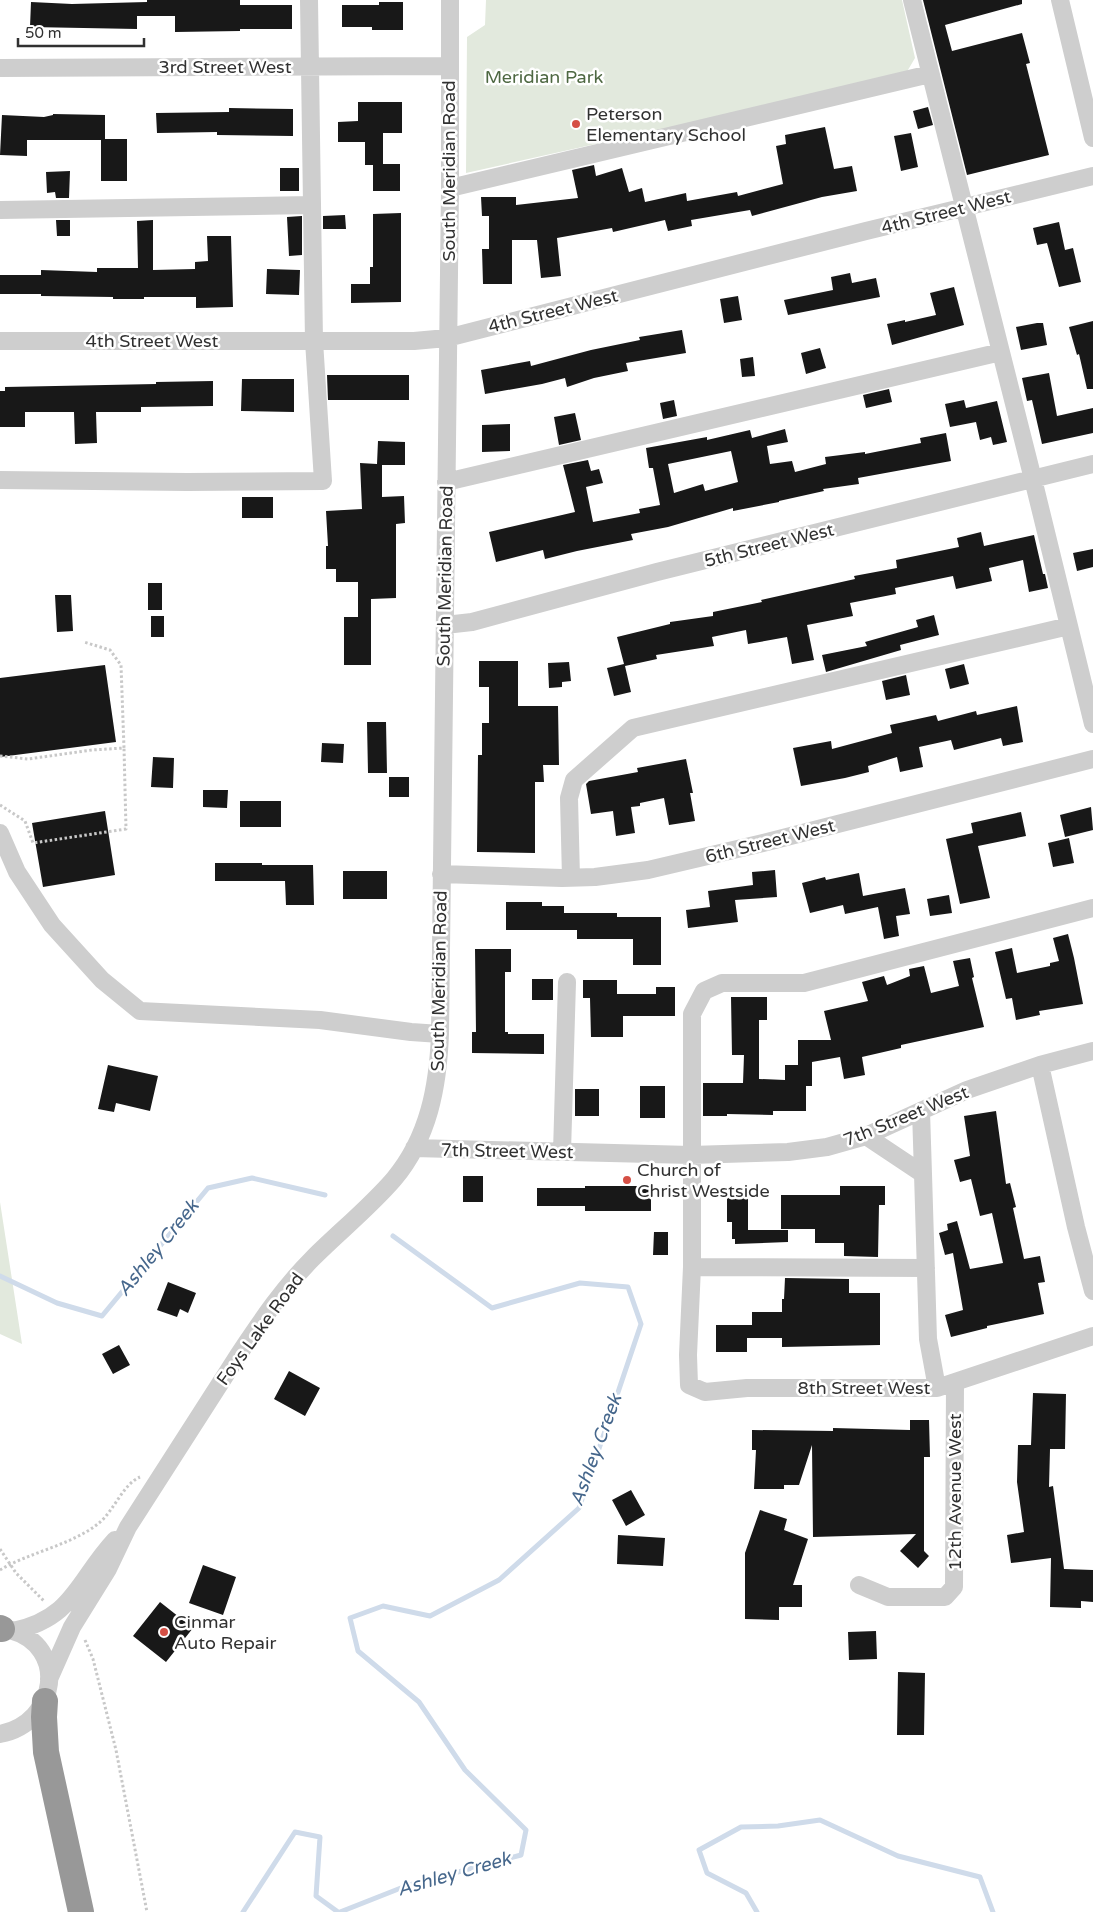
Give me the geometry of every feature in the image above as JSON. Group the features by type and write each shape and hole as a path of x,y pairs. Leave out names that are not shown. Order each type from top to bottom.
{"highway":[{"path":"47,1690 44,1717 46,1752 81,1912"}],"street":[{"path":"0,480 323,481 314,342 309,0"},
{"name":"South Meridian Road","path":"414,1148 432,1105 436,1083 440,1034 450,188 450,0"},
{"path":"912,0 1093,724"},
{"path":"1060,0 1093,138"},
{"name":"3rd Street West","path":"0,68 450,66"},
{"path":"450,188 930,74"},
{"name":"4th Street West","path":"0,342 414,342 447,338 1093,176"},
{"path":"0,210 311,205"},
{"path":"446,482 1001,352"},
{"name":"5th Street West","path":"445,625 472,622 657,572 1093,464"},
{"path":"571,878 569,798 574,780 633,728 1069,626"},
{"name":"6th Street West","path":"441,874 571,878 648,870 763,843 1093,759"},
{"path":"0,832 17,872 52,926 102,980 140,1011 320,1020 440,1034"},
{"path":"926,1268 692,1267 692,1014 704,991 722,983 804,983 1093,908"},
{"path":"562,1152 567,982"},
{"name":"7th Street West","path":"414,1148 691,1156 788,1152 827,1147 866,1136 967,1090 1040,1065 1093,1051"},
{"path":"1040,1065 1074,1217 1093,1291"},
{"name":"12th Avenue West","path":"921,1111 928,1340 937,1388"},
{"path":"866,1136 923,1174"},
{"name":"Foys Lake Road","path":"0,1734 10,1732 28,1723 35,1716 72,1626 108,1569 128,1527 238,1354 277,1300 311,1259 393,1179 414,1148"},
{"name":"8th Street West","path":"692,1267 688,1355 689,1385 706,1392 747,1388 937,1388 1093,1336"},
{"name":"12th Avenue West","path":"860,1585 888,1597 946,1597 954,1587 955,1383"},
{"name":"Foys Lake Road","path":"4,1629 42,1622 68,1604 102,1555 128,1527"},
{"name":"Foys Lake Road","path":"4,1629 32,1640 39,1648 45,1658 47,1690"}],"path":[{"path":"0,804 25,821 33,843 126,829 121,665 110,650 84,642"},
{"path":"0,756 28,759 92,750 124,748"},
{"path":"0,1570 90,1530 107,1515 128,1485 135,1479 143,1476 160,1478"},
{"path":"0,1549 10,1565 28,1586 57,1613"},
{"path":"72,1626 86,1641 95,1668 116,1750 147,1912"}],"green space":[{"name":"Meridian Park","path":"486,0 902,0 915,58 905,75 466,173 467,37 485,25"},
{"path":"0,1202 22,1344 0,1334"}],"building":[{"path":"147,0 240,0 240,5 292,5 292,29 175,32 175,16 137,16 137,29 30,27 31,2 72,4 147,2"},
{"path":"923,0 1022,0 1022,4 945,25 952,51 1022,33 1030,63 1026,64 1049,155 967,175"},
{"path":"379,2 403,2 403,30 372,30 372,27 342,27 342,5 379,5"},
{"path":"358,102 402,102 402,133 383,133 383,164 400,164 400,191 373,191 373,165 365,165 365,142 338,142 338,122 358,121"},
{"path":"928,107 933,125 918,129 913,111"},
{"path":"229,108 293,109 293,136 217,135 217,132 157,133 156,113 229,112"},
{"path":"53,114 105,115 105,139 127,139 127,181 101,181 101,140 27,140 27,156 0,155 2,115 44,117"},
{"path":"825,127 834,169 852,166 857,191 822,197 752,216 750,210 691,220 692,226 668,231 665,220 613,232 612,228 557,238 561,276 541,278 537,240 512,240 512,284 483,284 482,249 489,249 489,216 482,216 481,197 516,197 516,205 578,198 572,170 594,165 596,176 622,168 629,192 642,188 645,202 686,193 687,201 737,192 738,196 783,184 776,146 786,144 785,135"},
{"path":"911,133 918,167 901,171 894,136"},
{"path":"280,168 299,168 299,191 280,191"},
{"path":"70,171 69,198 56,198 55,192 47,193 46,172"},
{"path":"401,213 401,302 351,303 351,284 370,284 370,267 373,267 373,214"},
{"path":"345,215 346,229 323,229 323,216"},
{"path":"302,216 302,255 289,256 287,217"},
{"path":"56,220 70,220 70,236 57,236"},
{"path":"153,220 153,270 195,269 195,262 208,261 207,236 231,236 233,307 196,308 196,297 113,299 113,297 0,294 0,275 41,275 41,270 97,272 97,268 138,268 137,221"},
{"path":"1059,222 1065,250 1073,248 1081,282 1059,287 1047,243 1037,245 1033,228"},
{"path":"267,269 300,270 299,295 266,294"},
{"path":"850,273 852,283 876,278 880,297 788,315 784,300 833,290 831,277"},
{"path":"954,287 964,325 892,345 887,324 936,315 930,293"},
{"path":"738,296 742,320 724,323 720,299"},
{"path":"1093,321 1093,389 1087,389 1079,354 1077,355 1069,327"},
{"path":"1043,323 1047,345 1021,350 1016,327"},
{"path":"682,330 686,353 626,363 628,371 594,378 567,387 565,378 485,394 481,370 530,361 531,366 591,350 640,340 639,337"},
{"path":"820,348 826,368 806,374 801,353"},
{"path":"753,357 755,376 742,377 740,359"},
{"path":"1049,373 1057,416 1093,408 1093,433 1042,444 1032,400 1027,401 1022,378"},
{"path":"327,375 409,375 409,400 328,400"},
{"path":"242,379 294,379 294,412 241,411"},
{"path":"213,381 213,406 141,407 141,412 96,412 97,443 75,444 74,412 25,412 25,427 0,427 0,391 5,391 5,387"},
{"path":"889,389 892,402 866,408 863,395"},
{"path":"674,400 677,416 663,419 660,403"},
{"path":"964,400 966,408 997,401 1007,442 993,445 991,437 980,440 976,422 950,427 945,404"},
{"path":"575,413 581,440 559,445 554,417"},
{"path":"510,424 510,451 482,452 482,425"},
{"path":"785,429 788,442 767,446 770,464 792,461 795,472 826,464 825,457 865,452 865,454 921,443 920,438 946,433 951,461 858,478 859,484 823,489 824,491 779,502 733,511 733,508 668,527 631,534 633,540 545,559 543,550 496,562 489,532 575,512 563,465 588,460 591,471 599,469 603,483 586,487 593,522 640,513 639,509 660,505 653,468 649,468 646,448 707,437 707,440 750,430 752,438","holes":["731,451 738,482 705,491 703,484 674,493 668,464"]},
{"path":"378,441 405,442 405,465 382,465 382,497 404,496 405,523 396,524 396,598 371,599 371,665 344,665 344,617 358,617 358,582 336,582 336,569 326,569 326,546 328,546 326,511 362,509 360,463 377,464"},
{"path":"242,497 273,497 273,518 242,518"},
{"path":"981,532 984,546 1034,535 1048,588 1029,592 1023,560 989,568 992,581 956,589 953,576 895,588 896,594 850,603 853,616 807,625 814,660 792,664 787,637 748,644 746,630 712,637 714,646 656,655 657,659 625,666 631,692 614,696 607,668 624,664 617,637 670,624 670,622 713,616 713,612 855,579 854,576 897,568 896,560 959,547 957,538"},
{"path":"1093,549 1093,567 1077,571 1073,553"},
{"path":"148,583 162,583 162,610 148,610"},
{"path":"55,595 71,595 73,631 57,632"},
{"path":"934,615 939,635 900,645 901,650 826,672 822,655 867,646 865,642 918,627 916,620"},
{"path":"151,616 164,616 164,637 151,637"},
{"path":"479,661 518,661 518,706 558,706 559,765 543,765 544,782 535,782 535,853 477,852 478,755 482,755 482,723 489,723 489,687 479,687"},
{"path":"569,662 571,681 562,682 562,687 549,688 548,663"},
{"path":"964,664 969,684 950,689 945,669"},
{"path":"105,665 116,742 0,757 0,678"},
{"path":"906,675 910,695 886,700 882,681"},
{"path":"1017,706 1023,742 1003,746 1001,738 954,750 951,740 919,747 923,767 900,772 897,757 868,766 869,772 801,786 793,748 831,741 832,749 892,733 890,725 936,715 938,721 976,711 977,715"},
{"path":"367,722 386,722 387,773 368,773"},
{"path":"322,743 344,744 343,763 321,762"},
{"path":"153,757 174,758 173,788 151,787"},
{"path":"686,759 693,793 690,793 695,821 669,825 664,798 631,807 635,833 616,836 613,811 591,814 586,784 589,781 638,772 637,768"},
{"path":"389,777 409,777 409,797 389,797"},
{"path":"203,790 228,790 227,808 203,807"},
{"path":"240,801 281,801 281,827 240,827"},
{"path":"1091,807 1093,830 1065,837 1060,815"},
{"path":"105,811 115,875 43,887 32,823"},
{"path":"1021,812 1026,836 978,846 990,898 960,904 946,839 973,833 971,823"},
{"path":"1069,838 1074,863 1053,867 1048,843"},
{"path":"215,863 313,865 314,905 286,905 285,881 215,881"},
{"path":"775,870 777,897 735,900 738,922 688,928 686,910 710,907 708,891 753,885 752,872"},
{"path":"343,871 387,871 387,899 343,899"},
{"path":"859,873 863,896 905,888 910,914 896,916 899,936 884,939 878,907 845,914 843,905 810,913 802,883 825,877 826,880"},
{"path":"949,895 952,913 930,916 927,899"},
{"path":"506,902 542,902 542,906 564,906 564,913 617,913 617,917 661,917 661,965 633,965 633,939 577,939 577,930 506,930"},
{"path":"1068,934 1083,1004 1039,1011 1040,1015 1016,1020 1012,998 1006,999 995,952 1012,948 1017,973 1050,966 1050,963 1059,961 1053,938"},
{"path":"475,949 511,949 511,972 505,972 505,1032 508,1032 508,1034 544,1034 544,1054 472,1053 472,1032 476,1032"},
{"path":"970,958 974,977 972,978 984,1027 901,1045 901,1048 862,1057 865,1075 844,1079 840,1057 812,1062 812,1086 806,1086 806,1111 773,1111 773,1115 727,1114 727,1116 703,1116 703,1083 743,1083 744,1055 732,1055 731,997 767,997 767,1020 759,1020 759,1079 785,1080 785,1065 798,1065 798,1040 831,1040 824,1011 868,1001 862,982 884,976 887,985 910,976 909,969 924,966 931,993 959,986 953,961"},
{"path":"532,979 553,979 553,1000 532,1000"},
{"path":"583,980 617,980 617,994 656,994 656,987 675,987 675,1016 623,1016 623,1037 591,1037 590,998 583,998"},
{"path":"108,1065 158,1076 150,1111 116,1103 114,1112 98,1109"},
{"path":"640,1086 665,1086 665,1118 640,1118"},
{"path":"575,1089 599,1089 599,1116 575,1116"},
{"path":"996,1111 1006,1184 1010,1183 1016,1207 1013,1208 1024,1259 1040,1256 1045,1282 1038,1283 1044,1314 987,1326 987,1328 951,1337 945,1315 963,1310 953,1253 945,1255 939,1233 948,1230 947,1224 957,1221 970,1269 1003,1263 992,1213 980,1216 971,1179 960,1182 954,1160 970,1156 964,1116"},
{"path":"463,1176 483,1176 483,1202 463,1202"},
{"path":"585,1186 651,1186 651,1211 585,1211 585,1206 537,1206 537,1188 585,1188"},
{"path":"840,1186 885,1186 885,1205 879,1205 878,1257 844,1256 844,1243 815,1243 815,1229 781,1229 781,1195 840,1195"},
{"path":"727,1191 748,1191 748,1230 788,1230 788,1242 735,1244 735,1239 732,1239 732,1222 727,1222"},
{"path":"654,1232 668,1232 668,1255 653,1255"},
{"path":"785,1278 849,1279 849,1293 880,1293 880,1345 782,1347 782,1338 747,1338 747,1352 716,1352 716,1325 752,1325 752,1312 782,1312"},
{"path":"168,1282 196,1293 188,1313 180,1309 177,1317 157,1310"},
{"path":"119,1345 130,1365 113,1374 102,1354"},
{"path":"289,1371 320,1388 305,1416 274,1399"},
{"path":"1033,1393 1066,1394 1065,1449 1050,1449 1049,1487 1053,1486 1064,1569 1093,1570 1093,1602 1081,1601 1081,1608 1050,1607 1051,1558 1011,1563 1007,1535 1024,1532 1017,1482 1018,1445 1031,1445"},
{"path":"910,1420 929,1420 930,1457 924,1457 924,1551 929,1556 918,1568 900,1551 916,1534 813,1537 812,1445 799,1485 784,1485 784,1489 754,1489 756,1450 752,1450 752,1430 833,1431 833,1428 910,1430"},
{"path":"631,1490 645,1515 626,1526 612,1500"},
{"path":"760,1510 787,1519 784,1530 808,1539 793,1585 802,1585 802,1607 779,1607 779,1620 745,1619 745,1553"},
{"path":"618,1535 665,1538 663,1566 617,1564"},
{"path":"203,1565 236,1577 223,1615 189,1603"},
{"path":"160,1602 193,1628 166,1662 133,1636"},
{"path":"876,1631 877,1659 849,1660 848,1632"},
{"path":"898,1672 925,1673 924,1735 897,1735"}],"waterway":[{"name":"Ashley Creek","path":"0,1276 57,1303 102,1316 208,1188 252,1178 325,1195"},
{"name":"Ashley Creek","path":"340,1912 406,1886 521,1855 526,1830 465,1770 419,1702 358,1651 350,1618 383,1606 430,1616 499,1580 579,1508 641,1324 628,1287 580,1283 492,1308 393,1236"},
{"name":"Ashley Creek","path":"757,1912 746,1893 707,1873 699,1850 741,1827 778,1826 820,1820 898,1856 980,1877 993,1912"},
{"name":"Ashley Creek","path":"243,1912 295,1832 320,1837 316,1896 338,1912"}],"place":[{"name":"Peterson Elementary School","path":"576,124"},
{"name":"Church of Christ Westside","path":"627,1180"},
{"name":"Cinmar Auto Repair","path":"164,1632"}]}
